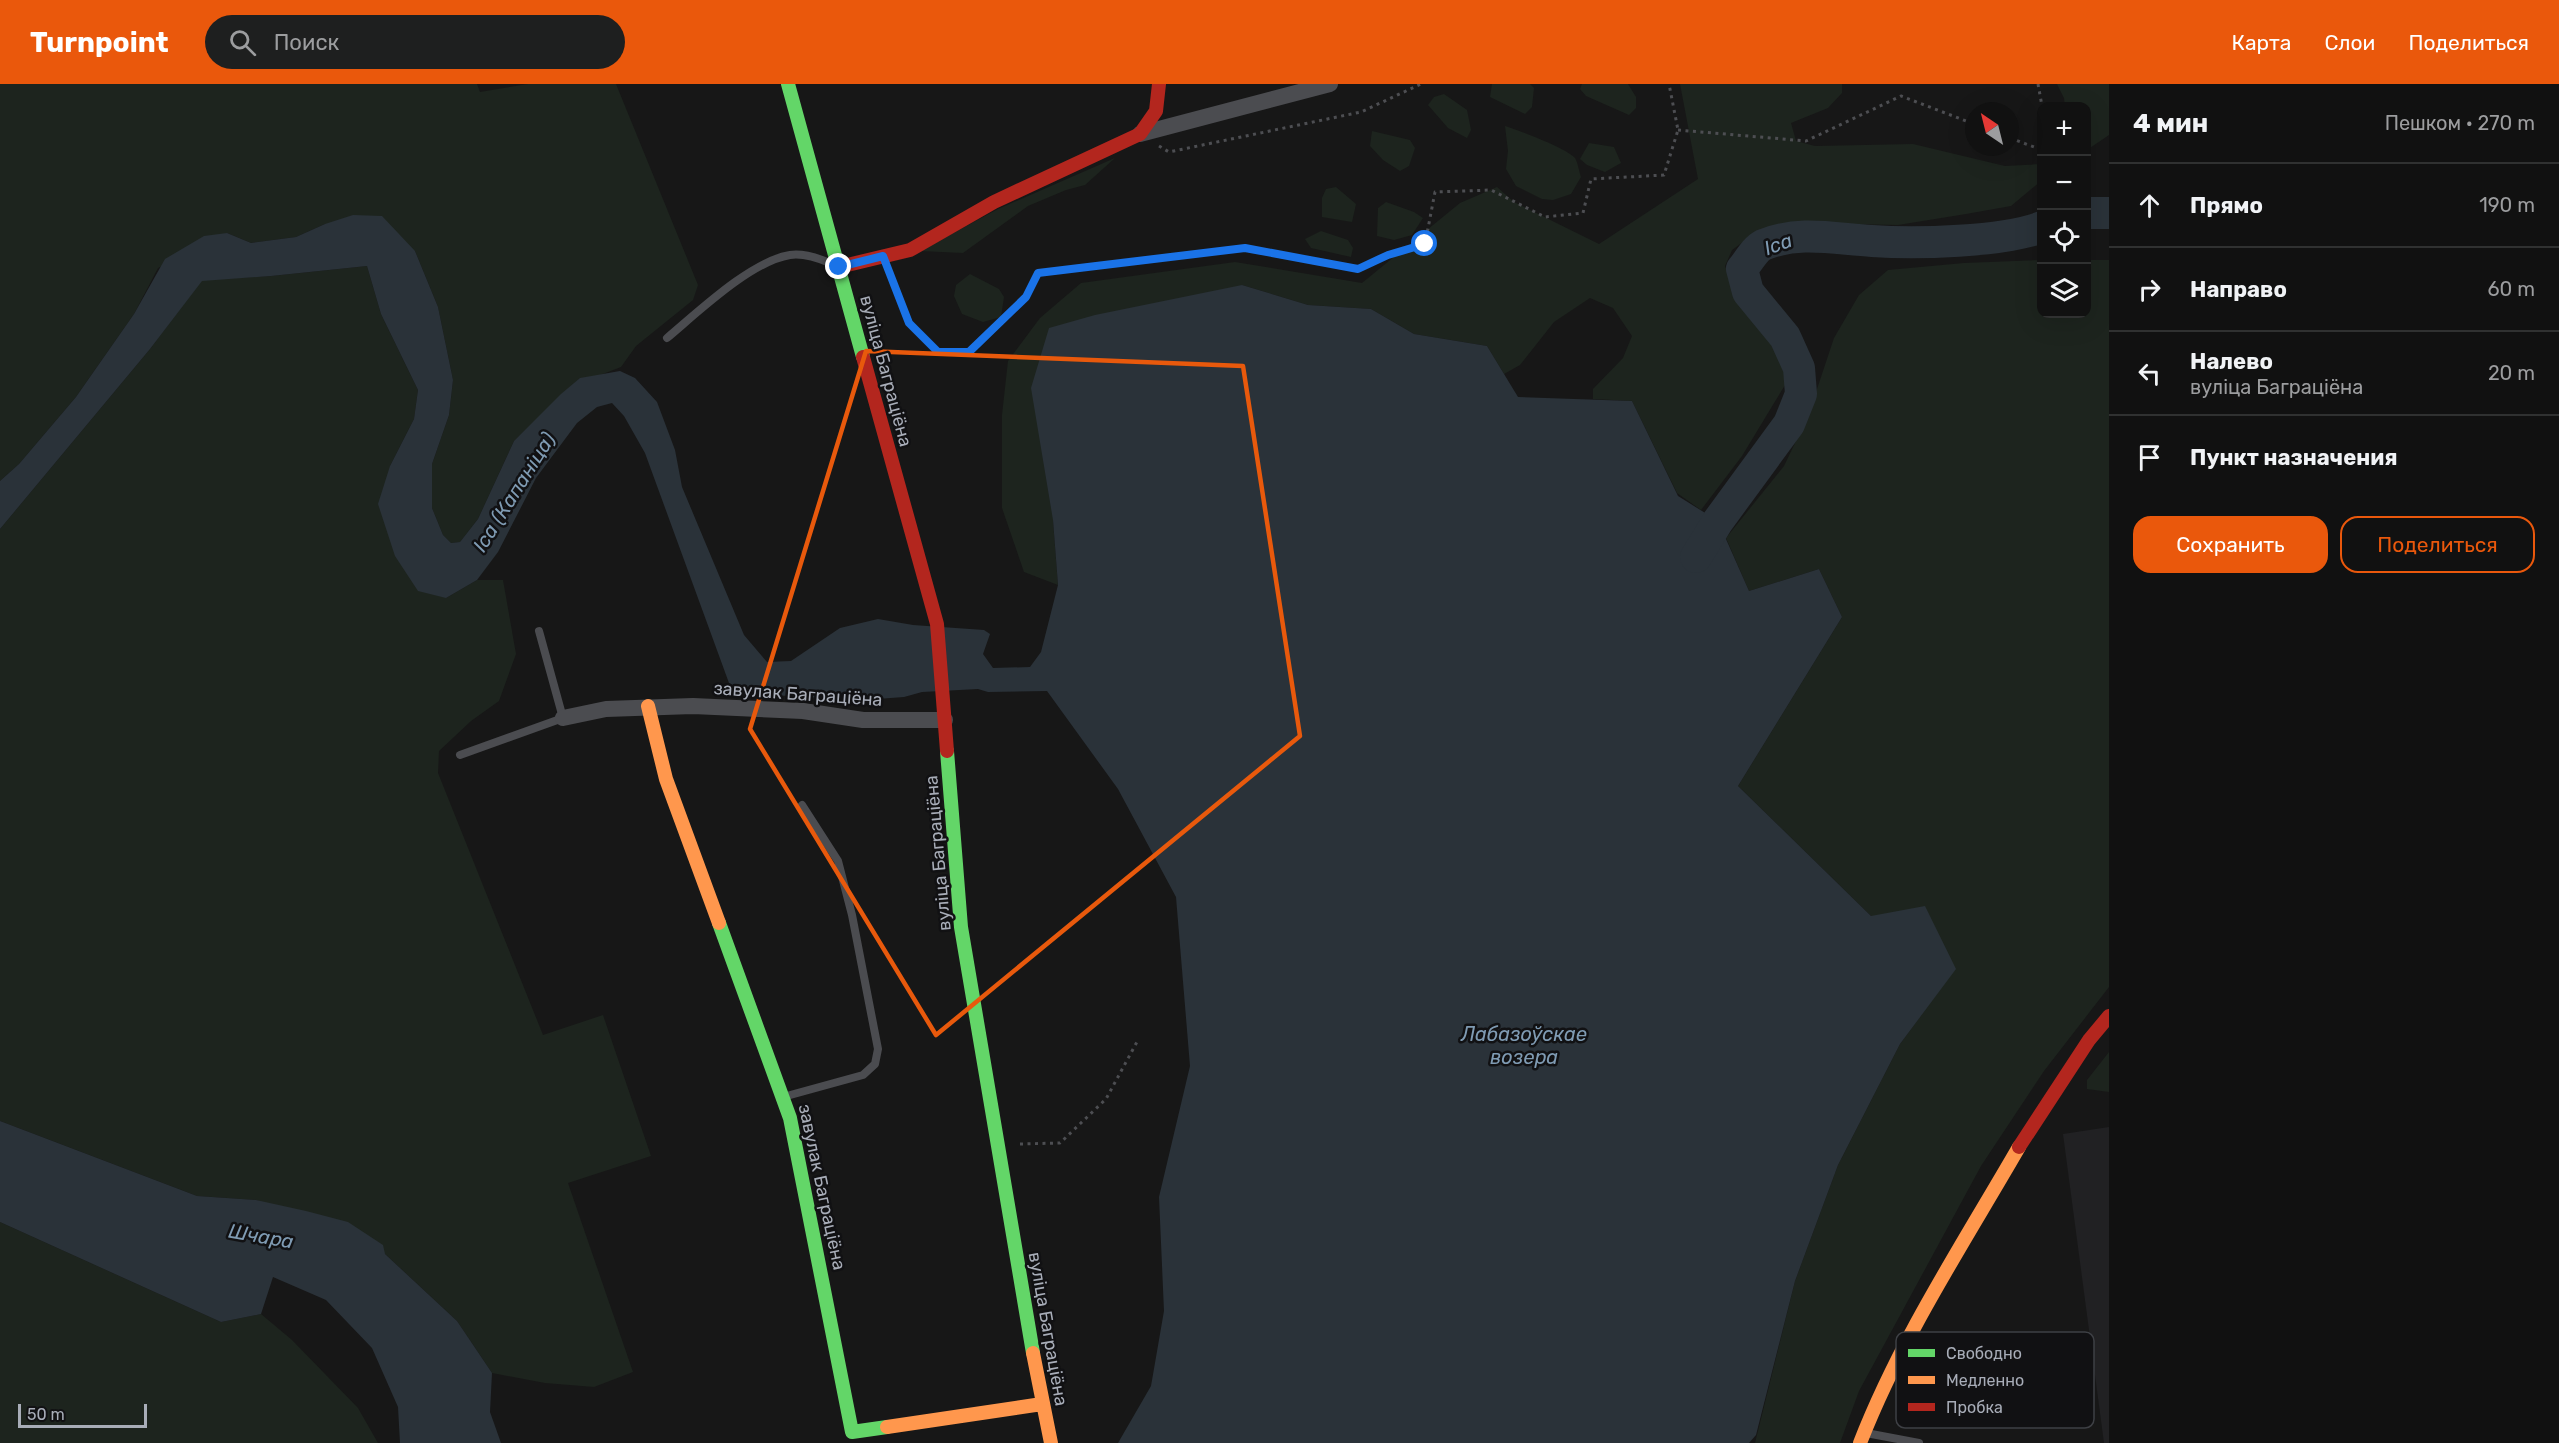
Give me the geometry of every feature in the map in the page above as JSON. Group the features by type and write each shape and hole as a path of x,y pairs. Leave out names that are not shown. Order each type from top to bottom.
{"main road":[{"name":"вуліца Баграціёна","path":"788,84 937,624 962,927 1042,1404 1051,1443"},
{"path":"839,267 910,250 994,202 1140,134 1155,117 1160,102 1159,84"},
{"name":"завулак Баграціёна","path":"648,706 666,779 790,1118 852,1432 1042,1404"},
{"path":"1911,1332 2027,1134 2089,1040 2109,1016"},
{"path":"1862,1438 1896,1362"}],"street":[{"path":"1140,134 1330,84"},
{"name":"завулак Баграціёна","path":"563,718 606,709 648,706 803,711 863,720 945,720"}],"lane":[{"path":"667,338 734,282 770,262 790,255 816,257 839,267"},
{"path":"460,755 563,718 539,631"},
{"path":"783,1098 862,1075 874,1064 878,1049 852,915 838,861 802,805"},
{"path":"1862,1438 1919,1443"}],"path":[{"path":"1140,134 1169,152 1361,112 1421,84"},
{"path":"883,256 909,323 938,352 969,352 1026,297 1038,273 1245,248 1358,269 1388,255 1425,244 1435,192 1491,189 1545,217 1583,213 1591,179 1664,175 1678,130 1669,84"},
{"path":"2037,84 2041,102"},
{"path":"1678,130 1806,141 1901,96 1965,121"},
{"path":"2019,141 2037,148"},
{"path":"1013,1145 1060,1143 1106,1099 1138,1040"}],"highlighted area":[{"path":"866,351 1243,366 1300,736 936,1035 750,729"}],"shaded area":[{"path":"0,84 477,84 480,92 528,84 616,84 698,285 693,300 636,346 621,367 595,377 579,379 514,441 478,519 460,542 451,543 443,535 432,508 432,464 449,415 453,380 438,307 415,251 325,224 296,237 251,243 227,233 158,268 134,314 76,397 19,464 0,481"},
{"path":"1492,84 1530,84 1534,88 1532,107 1525,114 1490,97"},
{"path":"1582,84 1628,84 1636,97 1636,108 1629,115 1586,96 1580,89"},
{"path":"1680,84 1842,84 1842,93 1828,108 1791,123 1796,141 1815,146 1913,144 2005,166 2037,164 2037,184 2011,206 1898,225 1792,223 1754,234 1732,250 1725,266 1728,275 1748,311 1777,348 1782,359 1785,385 1742,456 1701,510 1677,493 1632,401 1593,399 1593,389 1623,358 1632,336 1613,308 1590,298 1554,322 1520,365 1504,374 1487,346 1414,334 1371,309 1308,305 1242,285 1053,520 1058,585 1024,572 1002,508 1002,415 1008,361 1040,318 1081,283 1235,262 1362,283 1460,203 1497,187 1514,202 1599,244 1698,179"},
{"path":"2057,84 2109,84 2109,135 2091,147 2091,102 2064,102"},
{"path":"1444,94 1467,110 1471,130 1467,138 1448,128 1428,105 1434,97"},
{"path":"1505,126 1553,145 1575,158 1581,177 1571,194 1553,200 1542,199 1516,186 1506,169 1508,151"},
{"path":"1372,131 1410,140 1415,148 1409,166 1400,171 1383,160 1370,146"},
{"path":"1589,143 1614,147 1621,163 1605,172 1587,165 1580,159"},
{"path":"1115,158 1085,185 1066,190 1028,206 963,253 920,251 998,209"},
{"path":"1336,187 1356,204 1352,222 1322,217 1322,198 1326,189"},
{"path":"1386,202 1414,212 1423,218 1412,235 1394,240 1377,236 1378,208"},
{"path":"1321,231 1348,240 1353,248 1351,257 1311,248 1305,239"},
{"path":"2037,260 2037,318 2091,318 2091,260 2109,260 2109,987 2044,1071 1981,1166 1859,1391 1840,1443 1755,1443 1795,1281 1838,1165 1900,1044 1955,969 1871,916 1738,786 1842,617 1819,569 1749,591 1726,538 1784,466 1808,416 1834,338 1859,295 1888,270 1964,263"},
{"path":"367,266 381,314 418,390 414,419 390,466 446,598 477,580 503,580 516,654 499,701 471,721 439,751 438,773 543,1035 603,1015 651,1156 568,1183 633,1372 594,1387 545,1383 492,1373 457,1321 385,1254 256,1200 197,1196 0,1121 0,529 150,349 202,280 271,276"},
{"path":"970,274 999,289 1004,297 1001,317 983,322 962,314 954,296 956,285"},
{"path":"2109,1052 2109,1092 2087,1089 2087,1080"},
{"path":"2109,1127 2109,1443 2104,1443 2094,1368 2094,1332 2089,1332 2063,1134"},
{"path":"0,1222 221,1322 261,1314 292,1340 358,1408 378,1443 0,1443"}],"water":[{"name":"Лабазоўскае возера","path":"353,215 382,216 415,251 438,307 453,380 449,415 432,464 432,508 443,535 451,543 460,542 478,519 514,441 561,394 580,378 620,371 635,378 657,402 675,450 682,487 744,635 767,662 791,661 840,628 878,619 913,625 984,630 990,634 983,654 993,668 1030,667 1041,652 1058,585 1053,520 1031,388 1049,328 1095,315 1242,285 1308,305 1371,309 1414,334 1487,346 1518,397 1632,401 1678,496 1718,521 1749,591 1819,569 1842,617 1738,786 1871,916 1925,906 1956,969 1900,1044 1838,1165 1795,1281 1756,1435 1749,1443 1118,1443 1151,1386 1164,1311 1159,1197 1190,1066 1176,897 1118,789 1047,691 988,692 978,689 922,692 904,697 850,701 799,696 752,695 729,683 645,453 624,416 612,403 597,407 577,423 536,478 498,552 477,580 446,598 418,591 395,556 378,504 390,466 414,419 418,390 381,314 367,266 202,281 150,349 0,529 0,481 19,464 76,397 134,314 165,259 204,236 227,233 251,243 296,237"},
{"name":"Шчара","path":"0,1121 197,1196 256,1200 348,1222 383,1245 385,1254 457,1321 492,1373 490,1412 501,1443 400,1443 398,1407 372,1348 326,1300 273,1277 261,1314 221,1322 0,1222"}],"waterway":[{"name":"Іса","path":"2091,213 2109,213"},
{"name":"Іса","path":"1696,557 1718,521 1789,424 1801,394 1799,368 1785,337 1748,292 1742,269 1757,249 1777,240 1790,238 1831,237 1890,242 1934,242 2005,236 2037,228"}],"traffic: fast":[{"path":"788,84 863,357"},
{"path":"947,751 961,927 1033,1353"},
{"path":"719,923 790,1118 852,1432 887,1427"}],"traffic: slow":[{"path":"648,706 666,779 719,923"},
{"path":"1912,1332 2019,1147"},
{"path":"1033,1353 1051,1443"},
{"path":"1860,1443 1896,1362"},
{"path":"887,1427 1042,1404"}],"traffic: jam":[{"path":"839,267 910,250 994,202 1140,134 1156,111 1159,84"},
{"path":"863,357 937,624 947,751"},
{"path":"2019,1147 2089,1040 2109,1016"}],"route":[{"path":"839,267 883,256 909,323 938,352 969,352 1026,297 1038,273 1245,248 1358,269 1388,255 1425,244"}],"water label":[{"name":"Іса (Капаніца)","path":"514,492"}]}
